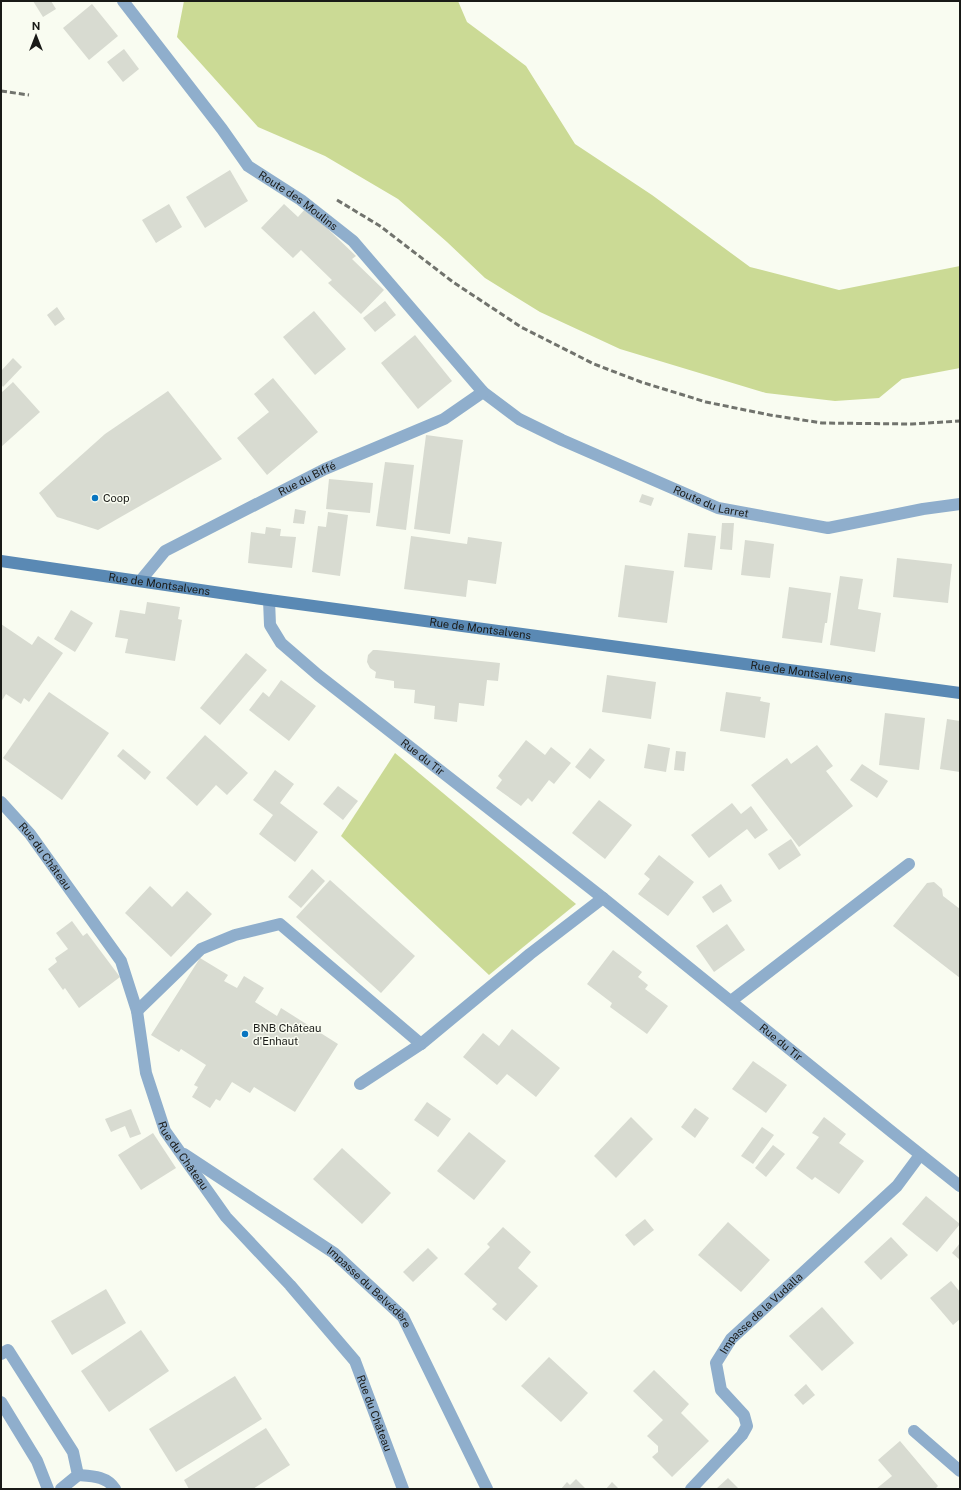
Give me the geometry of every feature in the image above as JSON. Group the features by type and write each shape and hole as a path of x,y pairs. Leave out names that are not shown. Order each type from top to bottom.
{"main road":[{"name":"Rue de Montsalvens","path":"1,561 141,580 269,600 960,693"}],"street":[{"name":"Route des Moulins","path":"122,1 222,129 248,166 301,200 353,241 483,392"},
{"name":"Route du Larret","path":"483,392 519,419 562,440 718,508 828,528 923,508 960,504"},
{"name":"Rue du Biffé","path":"141,580 165,551 326,469 444,419 483,392"},
{"name":"Rue du Tir","path":"269,600 270,625 281,643 302,662 603,898 960,1186"},
{"name":"Rue du Château","path":"1,802 30,834 121,961 137,1011 146,1073 165,1131 226,1217 290,1285 355,1361 403,1489"},
{"path":"731,1001 909,864"},
{"path":"360,1084 421,1044 530,954 603,898"},
{"path":"137,1011 201,949 235,935 280,924 421,1044"},
{"name":"Impasse du Belvédère","path":"178,1150 334,1253 403,1317 487,1489"},
{"name":"Impasse de la Vudalla","path":"691,1489 742,1435 747,1426 744,1415 721,1390 716,1363 731,1339 898,1186 920,1155"},
{"path":"1,1354 8,1350 74,1452 78,1475"},
{"path":"1,1402 37,1461 48,1489"},
{"path":"914,1431 960,1471"},
{"path":"61,1489 78,1475 100,1477 113,1485 115,1489"}],"green space":[{"path":"184,1 458,1 467,22 526,66 575,144 652,195 750,267 839,290 960,266 960,368 902,379 879,398 835,401 766,393 620,349 540,312 485,278 398,199 325,156 258,127 177,37"},
{"path":"395,753 576,904 489,975 341,836"}],"building":[{"path":"33,1 51,1 56,9 43,17"},
{"path":"92,4 118,36 89,60 63,28"},
{"path":"124,49 139,69 123,82 107,62"},
{"path":"230,170 248,201 205,228 186,197"},
{"path":"169,204 182,227 156,243 142,220"},
{"path":"284,204 298,217 306,208 356,256 352,259 384,290 361,314 328,283 332,280 301,250 293,258 261,228"},
{"path":"385,301 396,315 375,332 363,318"},
{"path":"57,307 65,319 55,326 47,315"},
{"path":"314,311 346,349 315,375 283,337"},
{"path":"415,335 452,381 418,409 381,363"},
{"path":"13,358 22,367 3,387 1,384 1,371"},
{"path":"273,378 318,432 267,475 237,438 269,412 254,394"},
{"path":"13,382 40,412 1,447 1,393"},
{"path":"168,391 222,459 98,530 57,517 39,493 105,434"},
{"path":"426,435 463,440 450,534 414,529"},
{"path":"385,462 414,465 406,530 376,526"},
{"path":"329,479 373,483 370,513 326,509"},
{"path":"642,494 654,498 651,506 639,502"},
{"path":"295,509 306,511 304,524 293,523"},
{"path":"328,512 348,515 340,576 312,572 318,526 326,527"},
{"path":"722,523 734,523 732,550 720,549"},
{"path":"266,527 281,529 280,536 296,537 292,568 248,563 251,532 265,534"},
{"path":"688,533 716,536 712,570 684,567"},
{"path":"411,536 467,544 468,537 502,542 496,584 468,580 466,597 404,589"},
{"path":"745,540 774,544 770,578 741,575"},
{"path":"897,558 952,564 948,603 893,597"},
{"path":"625,565 674,571 667,623 618,617"},
{"path":"840,576 863,579 858,609 881,613 875,652 830,645"},
{"path":"789,587 831,593 827,623 825,623 822,643 782,638"},
{"path":"147,602 180,607 178,619 182,620 175,661 125,653 128,639 115,637 120,610 145,614"},
{"path":"71,610 93,623 75,652 54,639"},
{"path":"1,624 32,645 38,636 63,653 29,702 24,698 21,704 6,694 1,702"},
{"path":"373,650 500,663 498,681 487,680 484,706 459,703 457,722 434,719 435,706 414,703 415,690 394,688 394,681 375,678 376,672 370,668 367,662 368,655"},
{"path":"246,653 267,670 220,725 200,708"},
{"path":"607,675 656,682 651,719 602,712"},
{"path":"281,680 316,706 289,741 249,710 263,692 269,697"},
{"path":"49,692 109,733 62,800 3,758"},
{"path":"726,692 761,697 760,701 770,703 765,738 720,731"},
{"path":"885,713 925,718 919,770 879,765"},
{"path":"947,719 960,721 960,772 940,769"},
{"path":"205,735 248,773 227,795 216,785 197,806 166,778"},
{"path":"526,740 545,755 551,747 571,763 554,784 549,780 532,802 528,798 521,806 496,788 502,780 498,776"},
{"path":"648,744 670,748 666,772 644,768"},
{"path":"817,745 833,766 826,771 853,806 799,847 751,785 787,758 791,764"},
{"path":"590,748 605,760 590,779 575,767"},
{"path":"123,749 151,772 145,780 117,756"},
{"path":"676,751 686,752 684,771 674,770"},
{"path":"862,764 888,781 877,798 850,780"},
{"path":"275,770 294,784 280,803 318,832 295,862 259,834 273,815 253,800"},
{"path":"338,786 358,801 343,820 323,804"},
{"path":"599,800 632,825 605,859 572,833"},
{"path":"732,803 741,814 751,806 768,830 755,839 747,829 709,858 691,835"},
{"path":"791,839 801,855 779,870 768,854"},
{"path":"659,855 694,882 668,916 638,894 650,879 644,874"},
{"path":"312,869 325,881 301,908 288,897"},
{"path":"330,880 415,956 381,993 296,917"},
{"path":"934,882 942,889 943,896 960,909 960,978 893,926 927,883"},
{"path":"721,884 732,901 713,913 702,897"},
{"path":"150,886 172,907 187,891 212,914 171,957 125,913"},
{"path":"72,921 83,936 87,933 120,977 79,1008 65,988 63,990 48,969 57,962 55,958 68,949 56,933"},
{"path":"727,924 745,950 714,972 696,946"},
{"path":"613,950 642,972 638,977 648,985 645,989 668,1006 647,1034 610,1007 612,1003 587,984"},
{"path":"200,958 228,975 224,981 237,988 244,976 264,988 255,1002 277,1016 281,1008 338,1044 295,1112 254,1087 250,1093 232,1082 220,1101 216,1099 210,1108 192,1097 198,1087 194,1085 206,1065 181,1049 179,1052 151,1035"},
{"path":"512,1029 560,1068 536,1097 507,1074 497,1085 463,1057 483,1033 499,1046"},
{"path":"753,1061 787,1085 766,1113 732,1089"},
{"path":"427,1102 451,1119 438,1137 414,1120"},
{"path":"695,1108 709,1118 695,1138 681,1127"},
{"path":"131,1109 141,1134 130,1138 125,1126 111,1132 105,1119"},
{"path":"631,1117 653,1139 616,1178 594,1156"},
{"path":"824,1117 846,1134 839,1143 864,1161 839,1194 815,1177 812,1180 796,1168 819,1137 812,1133"},
{"path":"762,1127 774,1135 753,1164 741,1156"},
{"path":"469,1132 506,1161 474,1200 437,1171"},
{"path":"153,1133 176,1168 141,1190 118,1155"},
{"path":"773,1145 785,1154 766,1177 755,1168"},
{"path":"342,1148 391,1193 362,1224 313,1179"},
{"path":"926,1196 960,1224 937,1252 902,1224"},
{"path":"645,1219 654,1230 634,1246 625,1235"},
{"path":"728,1222 770,1260 741,1292 698,1255"},
{"path":"503,1227 531,1252 518,1268 538,1286 506,1321 492,1309 497,1304 464,1274 490,1247 487,1244"},
{"path":"891,1237 908,1255 881,1280 864,1262"},
{"path":"960,1243 960,1260 952,1253"},
{"path":"428,1248 438,1258 413,1282 403,1272"},
{"path":"951,1281 960,1292 960,1319 953,1325 930,1298"},
{"path":"106,1289 126,1323 72,1355 51,1321"},
{"path":"822,1307 854,1343 822,1371 789,1336"},
{"path":"141,1330 169,1371 109,1412 81,1371"},
{"path":"549,1357 588,1393 561,1422 521,1386"},
{"path":"654,1370 689,1404 681,1413 709,1441 672,1477 652,1457 658,1452 658,1446 647,1436 663,1420 633,1391"},
{"path":"235,1376 262,1419 176,1472 149,1429"},
{"path":"806,1384 815,1395 803,1405 794,1395"},
{"path":"266,1428 290,1465 253,1489 189,1489 184,1480"},
{"path":"900,1441 938,1486 935,1489 876,1489 892,1476 878,1460"},
{"path":"728,1478 739,1489 716,1489"},
{"path":"576,1479 586,1489 561,1489 567,1482 570,1485"},
{"path":"612,1482 619,1489 606,1489"}],"railway":[{"path":"1,91 29,95"},
{"path":"337,200 380,226 453,282 521,327 594,364 641,382 706,402 770,415 822,423 912,424 960,421"}],"place":[{"name":"Coop","path":"95,498"},
{"name":"BNB Château d'Enhaut","path":"245,1034"}]}
